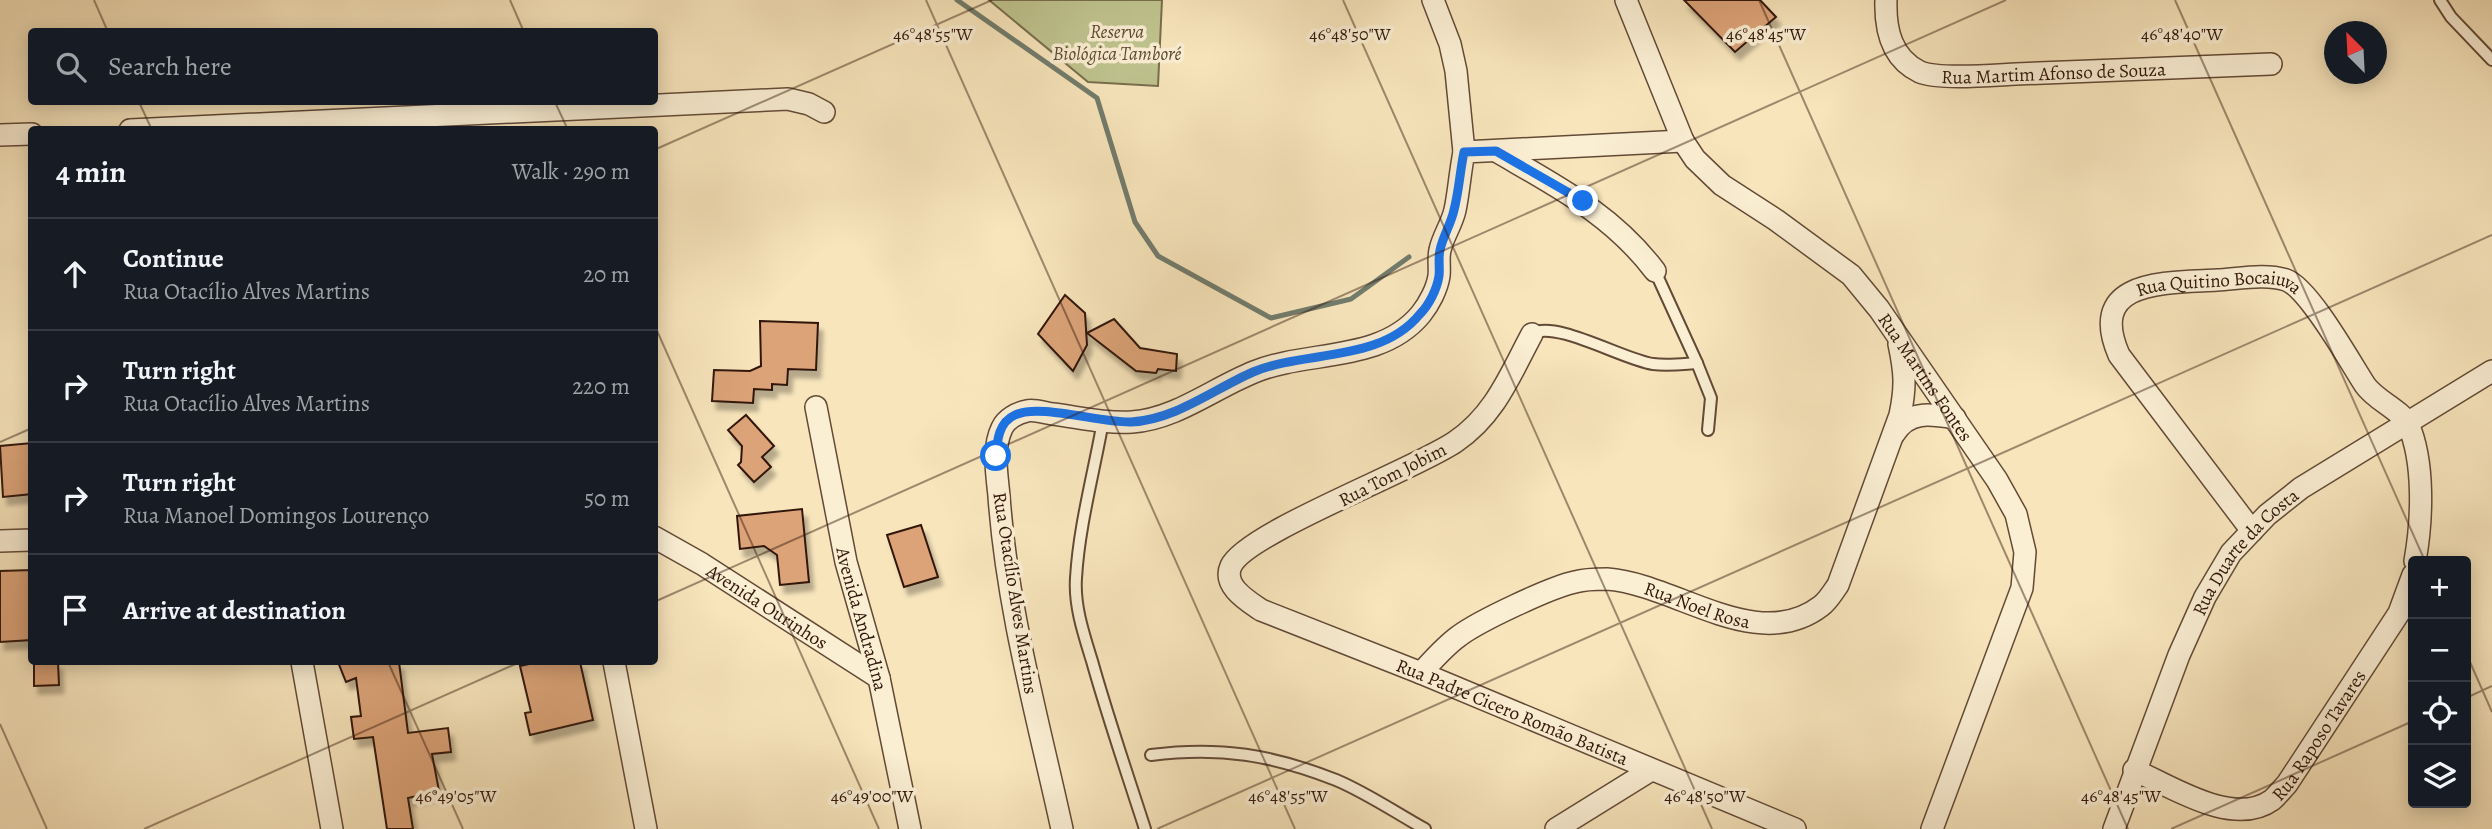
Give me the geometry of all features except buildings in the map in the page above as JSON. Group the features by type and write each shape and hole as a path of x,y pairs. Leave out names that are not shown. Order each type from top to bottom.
{"street":[{"name":"Rua Otacílio Alves Martins","path":"1062,829 1024,661 1001,528 996,456 997,440 1003,425 1013,416 1028,410 1103,421 1132,422 1152,418 1185,407 1254,372 1317,356 1354,351 1385,341 1420,315 1430,300 1439,277 1440,251 1454,211 1464,152 1456,71 1450,44 1433,0"},
{"path":"1630,10 1646,0"},
{"name":"Rua Martim Afonso de Souza","path":"1886,0 1885,21 1891,42 1905,61 1921,72 1939,75 2271,64"},
{"name":"Rua Martins Fontes","path":"1630,10 1683,141 1695,159 1722,185 1776,220 1851,275 1955,418 1997,480 2016,514 2025,552 2022,588 1931,829"},
{"path":"215,126 788,99 810,104 824,112"},
{"path":"0,135 28,134"},
{"path":"1464,152 1683,141"},
{"path":"1496,151 1583,201 1638,248 1654,271"},
{"name":"Rua Quitino Bocaiuva","path":"2252,531 2119,355 2111,337 2110,322 2117,303 2137,289 2167,283 2264,278 2286,280 2298,288 2315,308 2368,390 2407,422"},
{"name":"Rua Tom Jobim","path":"1234,587 1229,571 1233,562 1248,548 1286,526 1417,463 1456,441 1485,416 1510,379 1532,334"},
{"name":"Rua Noel Rosa","path":"1421,674 1460,635 1509,610 1575,582 1606,579 1640,585 1749,622 1774,625 1799,618 1822,606 1838,585 1900,415 1905,371 1897,335"},
{"name":"Rua Duarte da Costa","path":"2114,829 2179,655 2205,597 2231,553 2267,515 2301,488 2492,371"},
{"name":"Avenida Andradina","path":"816,407 846,562 879,678 910,829"},
{"name":"Rua Noel Rosa","path":"1888,445 1897,429 1910,417 1932,414 1955,418"},
{"path":"2407,422 2416,453 2420,492 2420,534 2416,556"},
{"name":"Avenida Ourinhos","path":"658,539 682,551 879,678"},
{"path":"0,541 28,540"},
{"name":"Rua Padre Cicero Romão Batista","path":"1234,587 1241,596 1261,610 1795,829"},
{"name":"Rua Raposo Tavares","path":"2134,770 2213,806 2235,810 2255,808 2272,800 2287,784 2399,613 2408,589"},
{"path":"303,665 332,829"},
{"path":"615,665 646,829"},
{"path":"1556,829 1651,770"}],"lane":[{"path":"2440,0 2451,17 2492,60"},
{"path":"1654,271 1711,398 1708,430"},
{"name":"Rua Tom Jobim","path":"1532,334 1537,330 1556,331 1651,364 1697,363"},
{"path":"1103,421 1082,534 1076,596 1099,685 1145,829"},
{"path":"1151,755 1187,750 1219,750 1260,757 1337,781 1426,829"}],"green space":[{"name":"Reserva Biológica Tamboré","path":"989,0 1162,0 1158,86 1088,82"}],"waterway":[{"path":"957,0 1097,98 1135,222 1158,256 1271,318 1351,299 1409,257"}],"route":[{"path":"996,456 997,440 1003,425 1013,416 1028,410 1103,421 1132,422 1152,418 1185,407 1254,372 1317,356 1354,351 1385,341 1404,329 1420,315 1430,300 1439,277 1440,251 1454,211 1464,152 1496,151 1583,201"}]}
